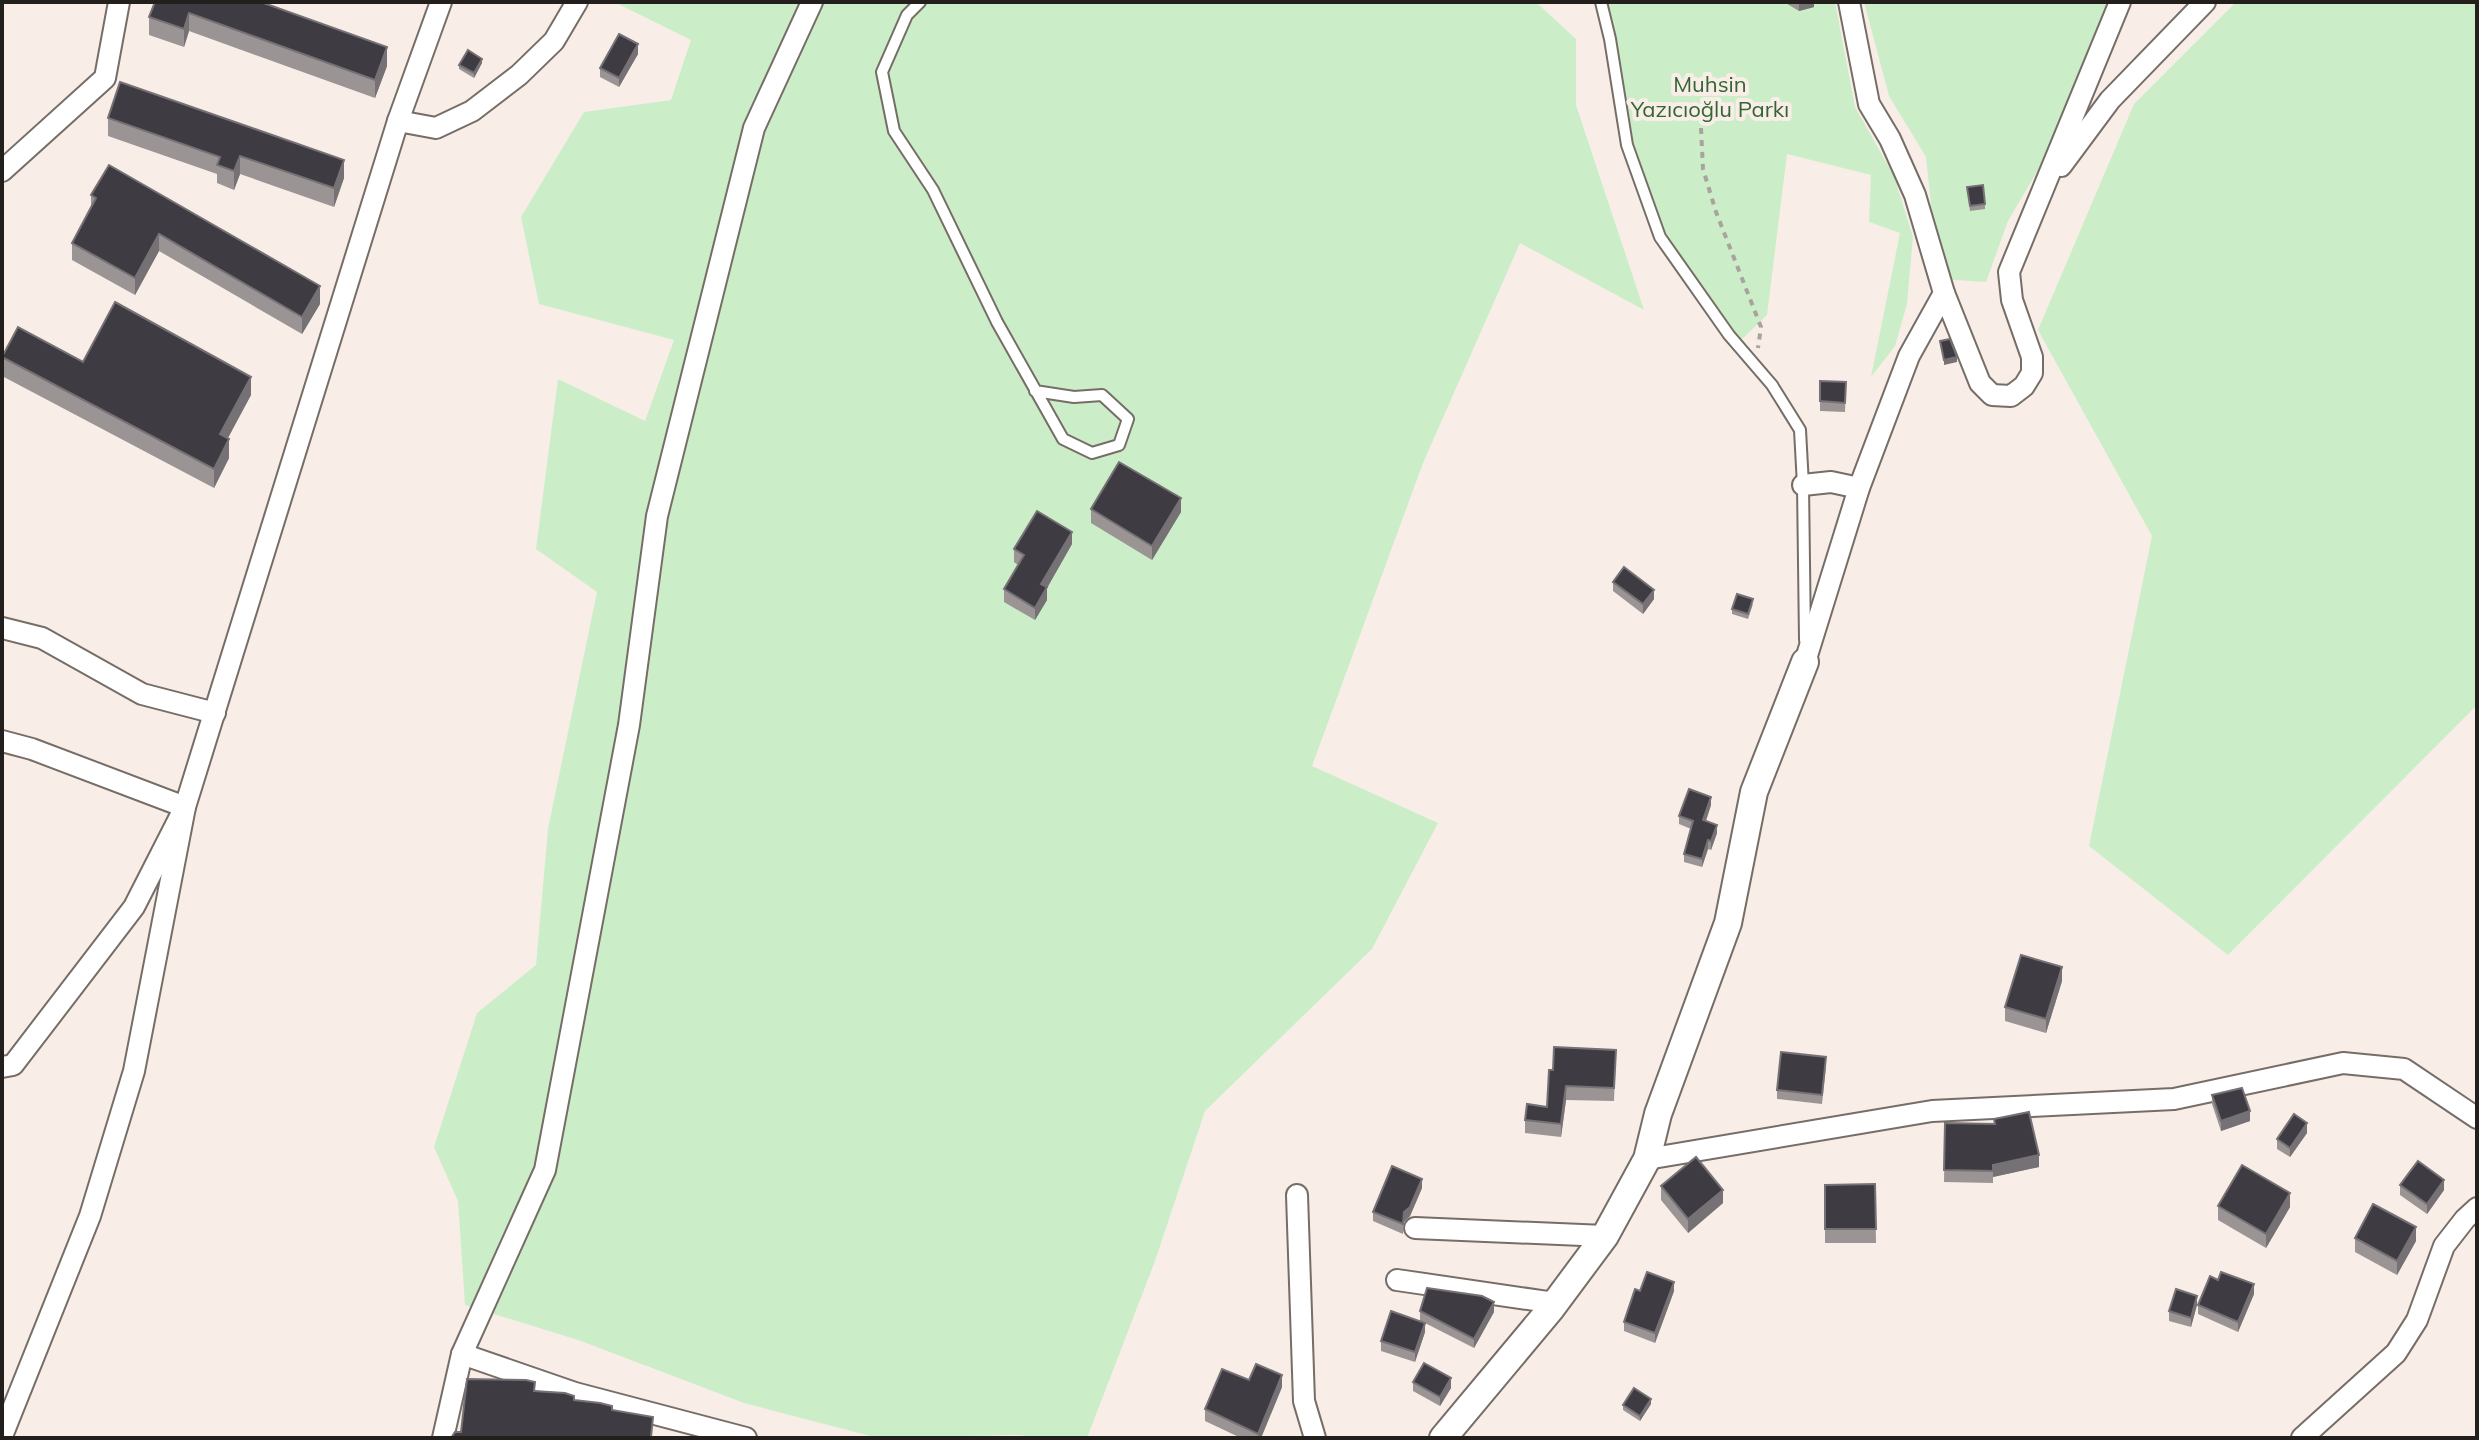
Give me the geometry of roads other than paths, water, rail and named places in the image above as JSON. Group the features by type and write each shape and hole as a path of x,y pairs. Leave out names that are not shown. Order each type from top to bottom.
{"street":[{"path":"2,171 105,78 119,2"},
{"path":"2,1436 90,1216 134,1071 185,807 398,121 441,2"},
{"path":"398,121 436,128 472,111 519,75 554,41 577,2"},
{"path":"443,1438 462,1354 545,1170 629,725 657,516 754,128 812,2"},
{"path":"1849,2 1869,104 1890,139 1915,195 1944,293 1980,383 1992,395 2011,396 2024,386 2032,373 2032,357 2012,300 2009,272 2120,2"},
{"path":"2042,191 2110,100 2205,2"},
{"path":"1443,1438 1555,1303 1605,1236 1647,1159 1658,1114 1728,923 1754,792 1805,662 1859,488 1909,356 1944,293"},
{"path":"1803,485 1831,482 1859,488"},
{"path":"2,628 42,638 142,694 215,713"},
{"path":"2,741 32,749 185,807"},
{"path":"2,1067 13,1065 134,907 185,807"},
{"path":"1647,1159 1932,1111 2174,1099 2343,1063 2404,1069 2477,1118"},
{"path":"1297,1195 1304,1401 1315,1438"},
{"path":"2302,1438 2396,1353 2417,1320 2444,1246 2477,1208"},
{"path":"1415,1228 1605,1236"},
{"path":"1397,1280 1555,1303"},
{"path":"462,1354 693,1430 746,1438"}],"lane":[{"path":"920,2 907,15 882,72 894,131 933,190 997,322 1035,391 1063,439 1092,453 1119,445 1128,419 1102,395 1074,397 1035,391"},
{"path":"1601,2 1627,145 1660,237 1729,335 1772,385 1800,430 1805,662"}],"park label":[{"name":"Muhsin Yazıcıoğlu Parkı","path":"1710,96"}]}
